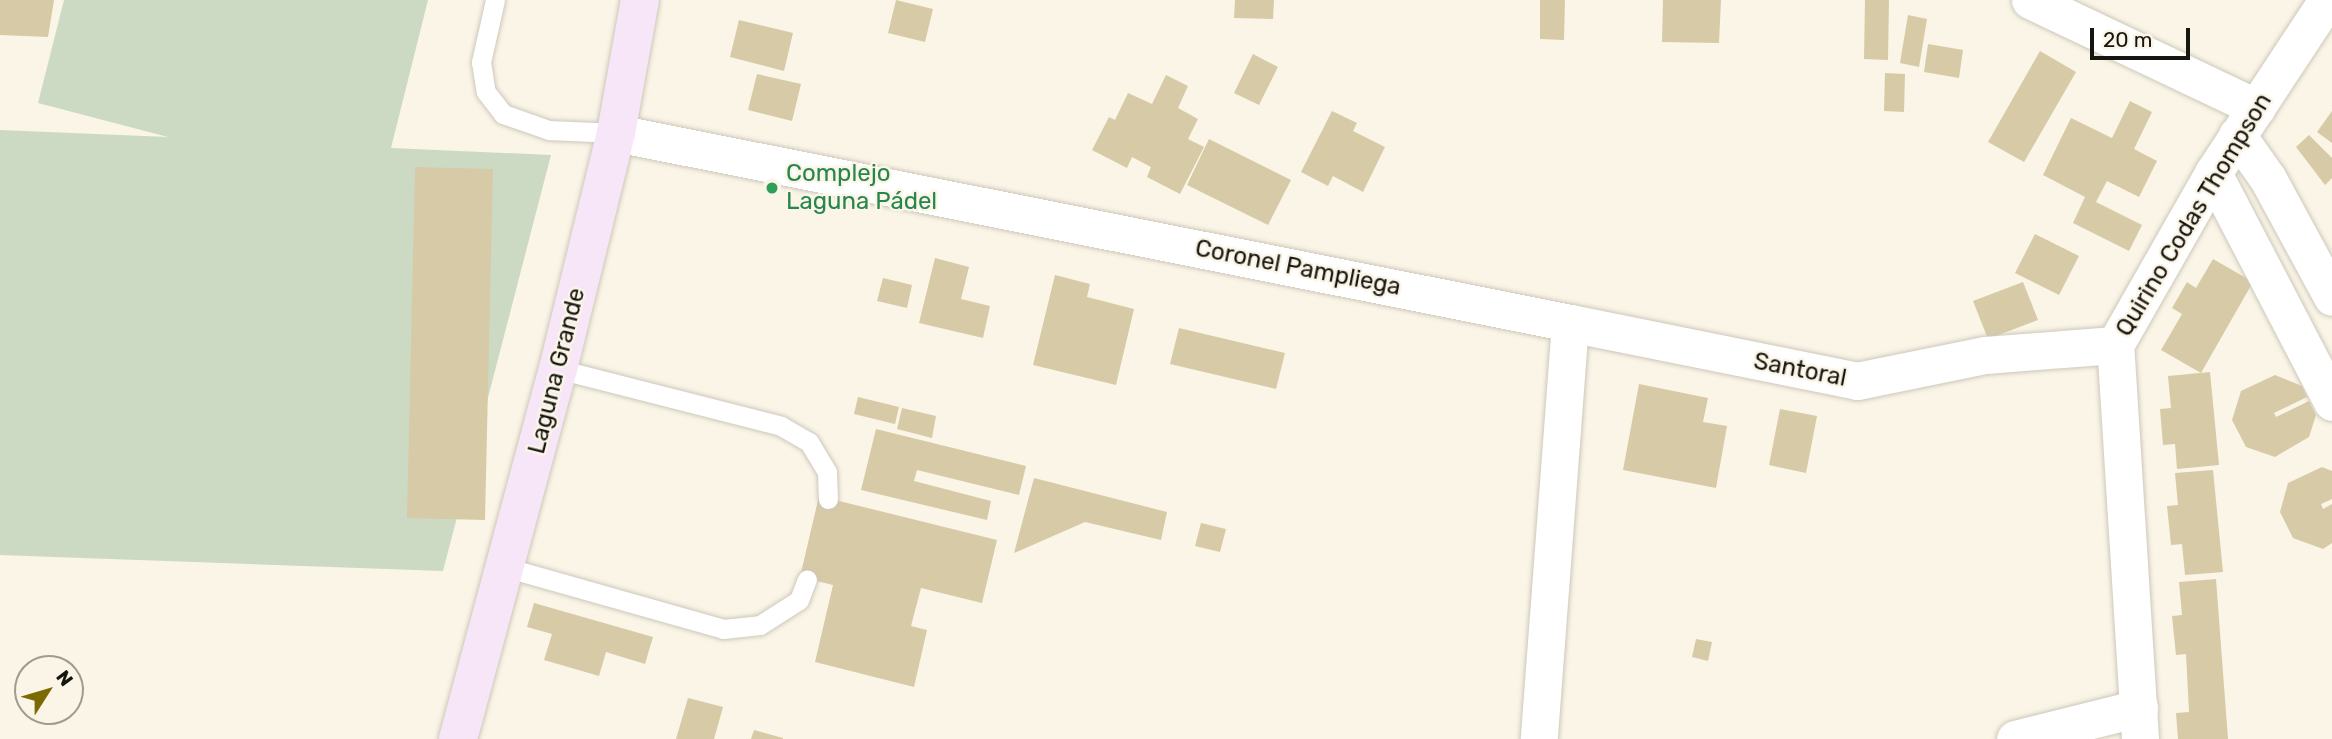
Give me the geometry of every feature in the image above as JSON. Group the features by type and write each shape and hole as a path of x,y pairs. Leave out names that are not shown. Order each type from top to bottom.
{"main road":[{"name":"Laguna Grande","path":"458,739 508,568 558,369 616,133 640,0"}],"street":[{"path":"2030,0 2247,121 2268,179 2332,297"},
{"name":"Quirino Codas Thompson","path":"2139,724 2115,345 2213,173 2315,5"},
{"name":"Coronel Pampliega","path":"616,133 1570,323"},
{"path":"2213,173 2332,402"},
{"path":"1539,739 1570,323"},
{"name":"Santoral","path":"1570,323 1857,381 1985,355 2115,345"},
{"path":"2015,739 2139,724"}],"lane":[{"path":"495,0 481,62 486,92 503,114 549,130 616,133"},
{"path":"558,369 781,426 809,442 827,472 828,499"},
{"path":"508,568 723,629 760,625 799,600 807,579"}],"green space":[{"path":"64,0 428,0 391,148 551,155 443,571 0,555 0,130 168,137 38,103"}],"building":[{"path":"0,0 54,0 48,37 0,35"},
{"path":"896,0 933,9 925,42 888,33"},
{"path":"1235,0 1274,0 1273,19 1234,18"},
{"path":"1540,0 1565,0 1564,40 1540,39"},
{"path":"1663,0 1721,0 1719,43 1662,42"},
{"path":"1865,0 1889,0 1888,60 1864,59"},
{"path":"1908,15 1927,19 1919,67 1900,63"},
{"path":"739,20 793,33 784,71 730,57"},
{"path":"1928,44 1963,50 1959,78 1924,72"},
{"path":"2040,51 2076,72 2024,162 1988,142"},
{"path":"1253,54 1278,67 1259,105 1234,93"},
{"path":"1885,73 1905,74 1904,112 1884,111"},
{"path":"757,74 801,84 792,121 748,110"},
{"path":"1166,75 1188,86 1178,108 1198,119 1188,139 1204,147 1180,194 1147,177 1151,167 1132,157 1127,168 1092,150 1109,117 1115,120 1128,93 1152,104"},
{"path":"2130,101 2152,112 2134,149 2157,161 2139,197 2107,181 2096,202 2142,225 2129,251 2073,223 2085,197 2043,175 2071,118 2112,138"},
{"path":"1332,111 1357,123 1353,131 1385,147 1363,192 1333,176 1328,186 1301,172"},
{"path":"2332,111 2332,143 2317,132"},
{"path":"2309,135 2332,158 2332,178 2325,185 2296,147"},
{"path":"1209,139 1291,180 1268,225 1187,185"},
{"path":"415,167 493,169 485,520 407,518"},
{"path":"2035,234 2079,256 2059,295 2015,273"},
{"path":"935,258 969,267 961,299 990,306 983,338 919,323"},
{"path":"2213,259 2253,282 2201,373 2161,350 2182,314 2172,308 2187,282 2196,288"},
{"path":"1055,275 1090,284 1087,297 1134,309 1116,385 1033,365"},
{"path":"883,278 912,285 907,308 877,301"},
{"path":"2023,282 2038,320 1988,339 1973,301"},
{"path":"1179,328 1285,353 1276,389 1170,364"},
{"path":"2210,372 2219,465 2177,469 2175,444 2163,445 2160,409 2171,408 2168,376"},
{"path":"2275,375 2302,386 2307,397 2274,413 2276,417 2309,401 2316,415 2309,437 2275,457 2246,447 2232,420 2241,391"},
{"path":"1639,384 1708,398 1703,422 1727,426 1716,488 1623,470"},
{"path":"858,397 899,407 895,424 854,414"},
{"path":"902,408 936,416 932,438 897,429"},
{"path":"1780,409 1817,416 1806,473 1769,465"},
{"path":"876,429 1026,466 1019,495 917,470 914,481 991,501 987,520 861,490"},
{"path":"2322,467 2332,471 2332,499 2321,504 2323,509 2332,504 2332,543 2323,549 2293,538 2280,512 2288,483"},
{"path":"2213,470 2223,572 2185,575 2182,544 2171,545 2167,506 2178,505 2175,473"},
{"path":"1034,478 1167,512 1161,540 1085,522 1014,553"},
{"path":"819,496 997,540 982,603 921,588 911,626 927,630 914,687 815,662 833,585 800,577"},
{"path":"1201,523 1226,529 1220,552 1195,546"},
{"path":"2216,579 2228,739 2178,739 2176,713 2189,712 2186,654 2176,655 2172,616 2182,615 2179,582"},
{"path":"534,603 653,637 645,664 606,652 599,676 544,660 552,634 527,627"},
{"path":"1696,639 1712,642 1708,661 1692,657"},
{"path":"688,698 723,707 714,739 676,739"},
{"path":"754,730 783,738 783,739 751,739"}],"place":[{"name":"Complejo Laguna Pádel","path":"772,188"}]}
